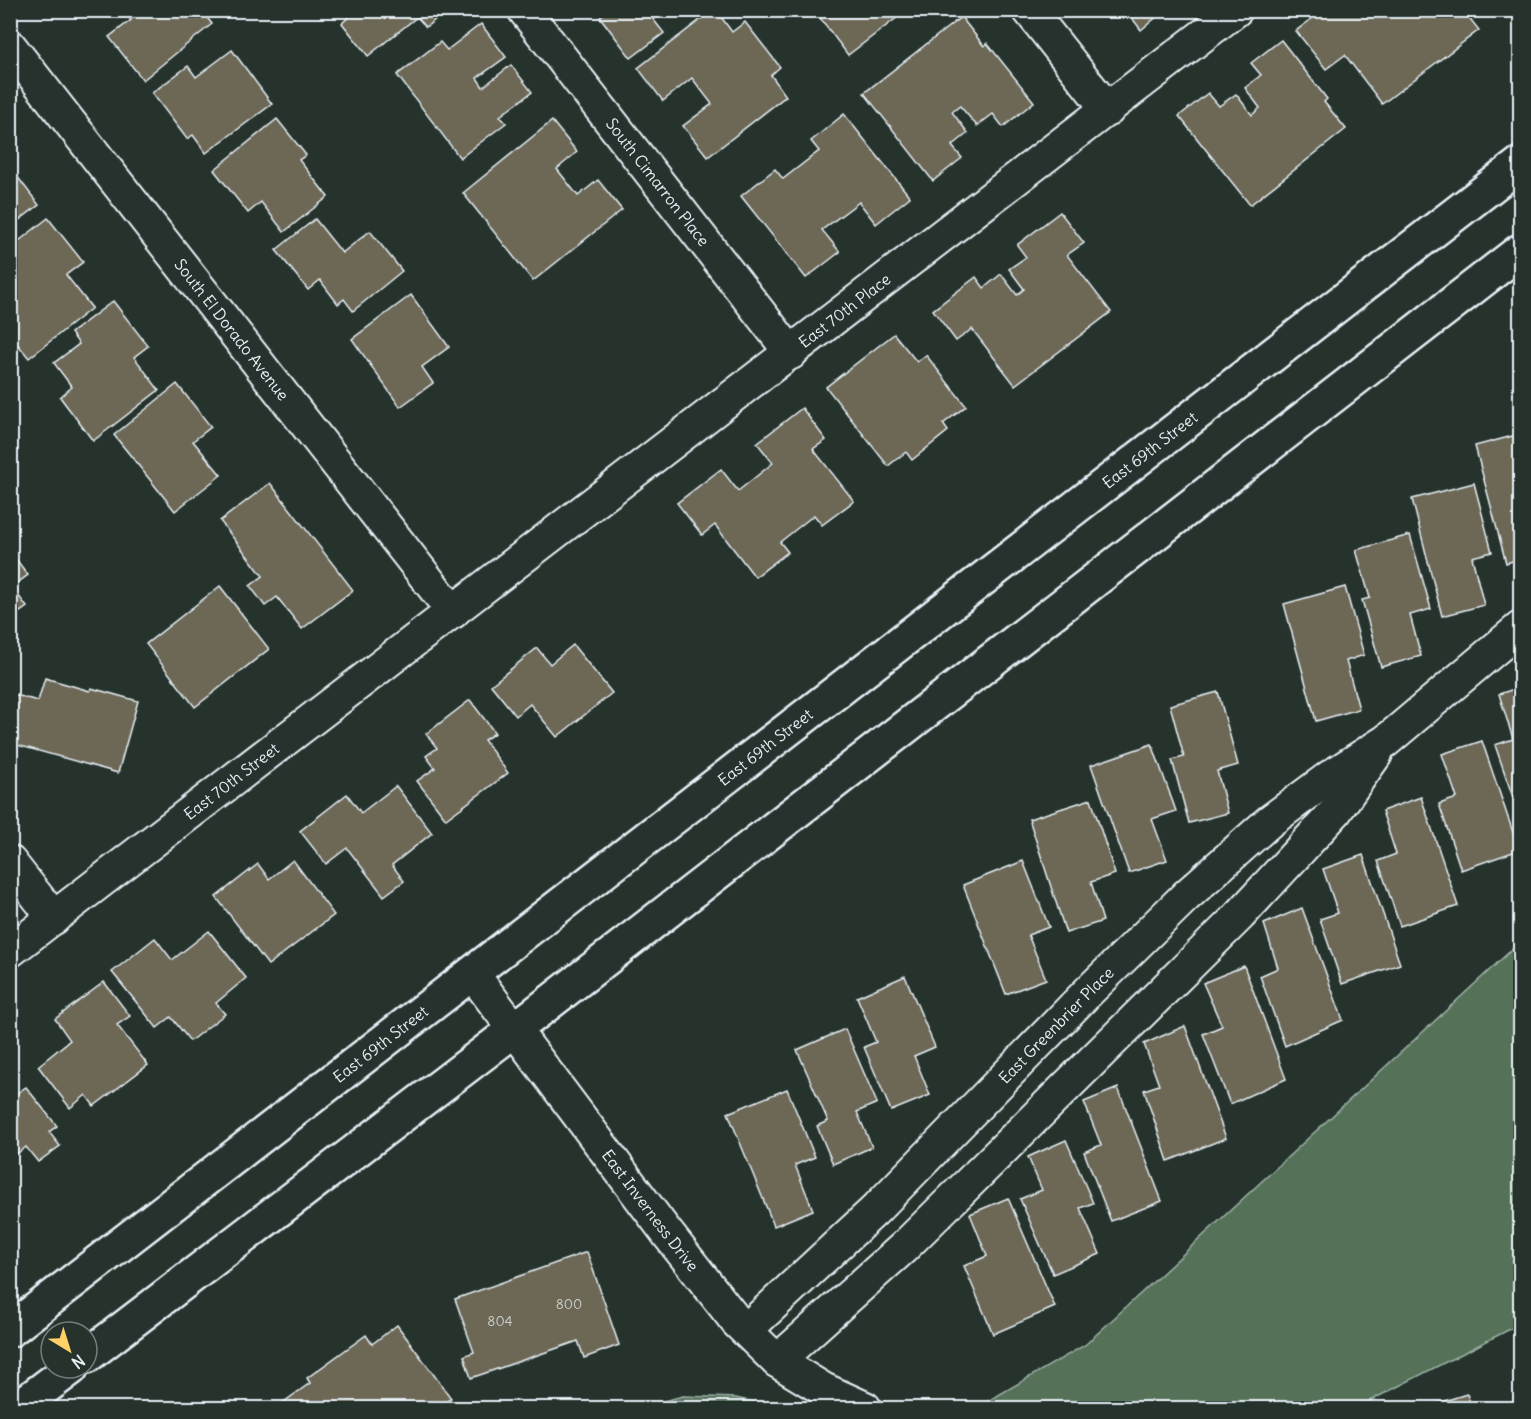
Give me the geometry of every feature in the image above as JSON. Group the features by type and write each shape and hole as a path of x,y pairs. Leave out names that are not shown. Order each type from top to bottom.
{"main road":[{"name":"East 69th Street","path":"10,1330 1521,164"},
{"path":"99,1347 514,1030 1521,251"},
{"path":"18,1408 55,1380"}],"street":[{"name":"South Cimarron Place","path":"524,10 791,353"},
{"path":"1029,10 1108,110"},
{"name":"East 70th Place","path":"453,612 1236,10"},
{"name":"South El Dorado Avenue","path":"10,46 453,612"},
{"name":"East 70th Street","path":"10,951 453,612"},
{"name":"East Greenbrier Place","path":"746,1330 874,1211 1089,991 1186,896 1270,821 1331,776 1386,741 1521,628"},
{"name":"East Greenbrier Place","path":"777,1361 903,1248 1240,915 1335,812 1386,741"},
{"path":"10,862 54,918"},
{"name":"East Inverness Drive","path":"472,973 667,1233 746,1330 777,1361 823,1389 865,1408"}],"green space":[{"path":"1520,942 1520,1324 1356,1408 976,1408 1085,1345"},
{"path":"683,1396 736,1398 779,1408 637,1408"}],"building":[{"path":"123,10 201,10 212,24 143,80 109,37 131,20"},
{"path":"348,10 447,10 426,27 417,17 368,56 342,23 351,15"},
{"path":"608,10 664,10 653,19 664,33 631,58 600,17"},
{"path":"716,10 732,32 745,22 780,67 771,75 786,96 708,157 683,126 712,104 692,78 663,101 638,68"},
{"path":"814,10 907,10 848,55"},
{"path":"1126,10 1165,10 1141,30"},
{"path":"1323,10 1381,10 1383,14 1387,10 1463,10 1479,30 1382,104 1345,55 1326,69 1296,31"},
{"path":"961,17 984,46 987,43 1034,102 1003,127 993,114 977,126 960,106 952,112 968,133 952,146 962,158 933,181 864,93"},
{"path":"481,24 506,57 477,78 483,87 511,65 532,92 500,116 506,123 460,158 397,75 440,42 447,50"},
{"path":"1281,40 1327,99 1324,102 1346,129 1250,205 1179,116 1208,93 1219,106 1236,94 1252,115 1260,108 1245,88 1261,75 1251,63"},
{"path":"232,50 272,104 206,153 193,135 187,139 152,93 188,66 196,77"},
{"path":"844,114 910,197 876,224 859,202 822,230 840,252 806,278 741,196 775,169 783,179 819,151 811,141"},
{"path":"277,119 306,155 299,160 328,197 284,232 261,202 248,213 214,170"},
{"path":"552,121 577,152 557,169 578,196 598,180 622,210 533,281 463,193"},
{"path":"10,167 39,205 10,227"},
{"path":"1060,212 1084,243 1067,255 1111,312 1015,385 972,329 956,341 933,310 976,277 984,288 1001,274 1017,295 1024,289 1009,269 1026,257 1017,245"},
{"path":"48,218 83,262 66,275 92,308 29,358 10,335 10,263 14,260 10,255 10,248"},
{"path":"315,219 342,253 370,231 402,271 353,311 344,299 338,304 320,280 308,290 276,250"},
{"path":"411,295 449,347 422,367 433,383 400,407 352,339"},
{"path":"113,301 148,346 134,357 159,390 93,441 60,397 72,387 54,363 79,344 71,333"},
{"path":"894,334 917,362 926,355 966,406 943,424 948,431 912,460 906,452 888,466 826,387"},
{"path":"177,384 211,427 193,441 221,475 175,511 114,435"},
{"path":"802,408 826,440 813,449 854,501 822,525 814,515 780,542 788,552 755,577 715,525 702,535 677,503 721,469 738,491 773,463 757,443"},
{"path":"1520,434 1520,559 1506,563 1475,446"},
{"path":"270,483 353,590 302,629 277,597 265,606 250,586 263,576 220,521"},
{"path":"1474,483 1492,552 1472,557 1484,605 1442,616 1412,499"},
{"path":"1410,535 1431,609 1410,615 1421,656 1381,667 1362,600 1370,598 1356,550"},
{"path":"10,551 28,575 12,587 27,607 10,619"},
{"path":"220,586 269,649 195,707 146,644"},
{"path":"1345,587 1364,655 1346,661 1359,709 1316,721 1284,604"},
{"path":"573,645 612,693 557,737 530,704 516,716 491,685 537,648 550,664"},
{"path":"45,678 90,691 91,688 138,701 118,773 10,743 12,694 38,701"},
{"path":"1520,687 1520,808 1517,809 1495,745 1513,739 1499,694"},
{"path":"1218,692 1238,765 1217,771 1228,813 1189,823 1172,760 1184,757 1170,705"},
{"path":"470,700 495,733 484,740 508,773 446,819 417,781 435,768 426,756 437,748 426,734"},
{"path":"1482,741 1519,850 1461,870 1439,804 1457,798 1442,754"},
{"path":"1152,744 1176,811 1152,819 1167,860 1129,873 1091,765"},
{"path":"396,786 432,833 392,865 404,881 384,896 347,848 326,864 300,831 347,794 361,813"},
{"path":"1421,797 1458,906 1400,926 1378,861 1396,854 1382,811"},
{"path":"1091,799 1115,874 1091,882 1103,921 1066,933 1029,819"},
{"path":"1363,855 1400,964 1342,984 1320,919 1338,913 1323,869"},
{"path":"293,860 334,915 268,965 216,897 258,864 269,879"},
{"path":"1023,861 1049,927 1028,935 1046,979 1006,994 963,885"},
{"path":"1302,908 1343,1020 1285,1046 1260,976 1278,968 1264,924"},
{"path":"209,931 246,978 216,1003 225,1014 190,1041 171,1017 157,1028 112,972 155,938 172,960"},
{"path":"1244,966 1286,1079 1230,1104 1203,1034 1222,1026 1203,983"},
{"path":"905,976 935,1047 914,1056 930,1095 891,1111 864,1047 876,1042 857,997"},
{"path":"104,982 130,1016 117,1025 148,1065 94,1106 86,1095 70,1108 38,1066 70,1040 55,1019"},
{"path":"1185,1026 1226,1138 1168,1161 1144,1090 1159,1085 1144,1044"},
{"path":"845,1029 877,1103 857,1112 872,1147 833,1164 817,1126 828,1121 797,1050"},
{"path":"26,1087 57,1126 49,1132 60,1146 38,1162 26,1147 10,1159 10,1098"},
{"path":"1118,1088 1162,1201 1111,1221 1084,1152 1101,1145 1084,1102"},
{"path":"787,1089 815,1157 795,1165 813,1210 774,1226 728,1113"},
{"path":"1066,1140 1093,1203 1080,1208 1100,1254 1053,1274 1020,1199 1042,1190 1028,1157"},
{"path":"1008,1198 1055,1307 993,1334 964,1266 987,1256 970,1214"},
{"path":"587,1252 619,1345 584,1358 578,1341 471,1378 464,1356 474,1352 455,1299"},
{"path":"397,1325 451,1398 437,1408 285,1408 281,1404 310,1383 307,1378 366,1335 372,1344"},
{"path":"1467,1394 1472,1408 1432,1408 1431,1405"}]}
